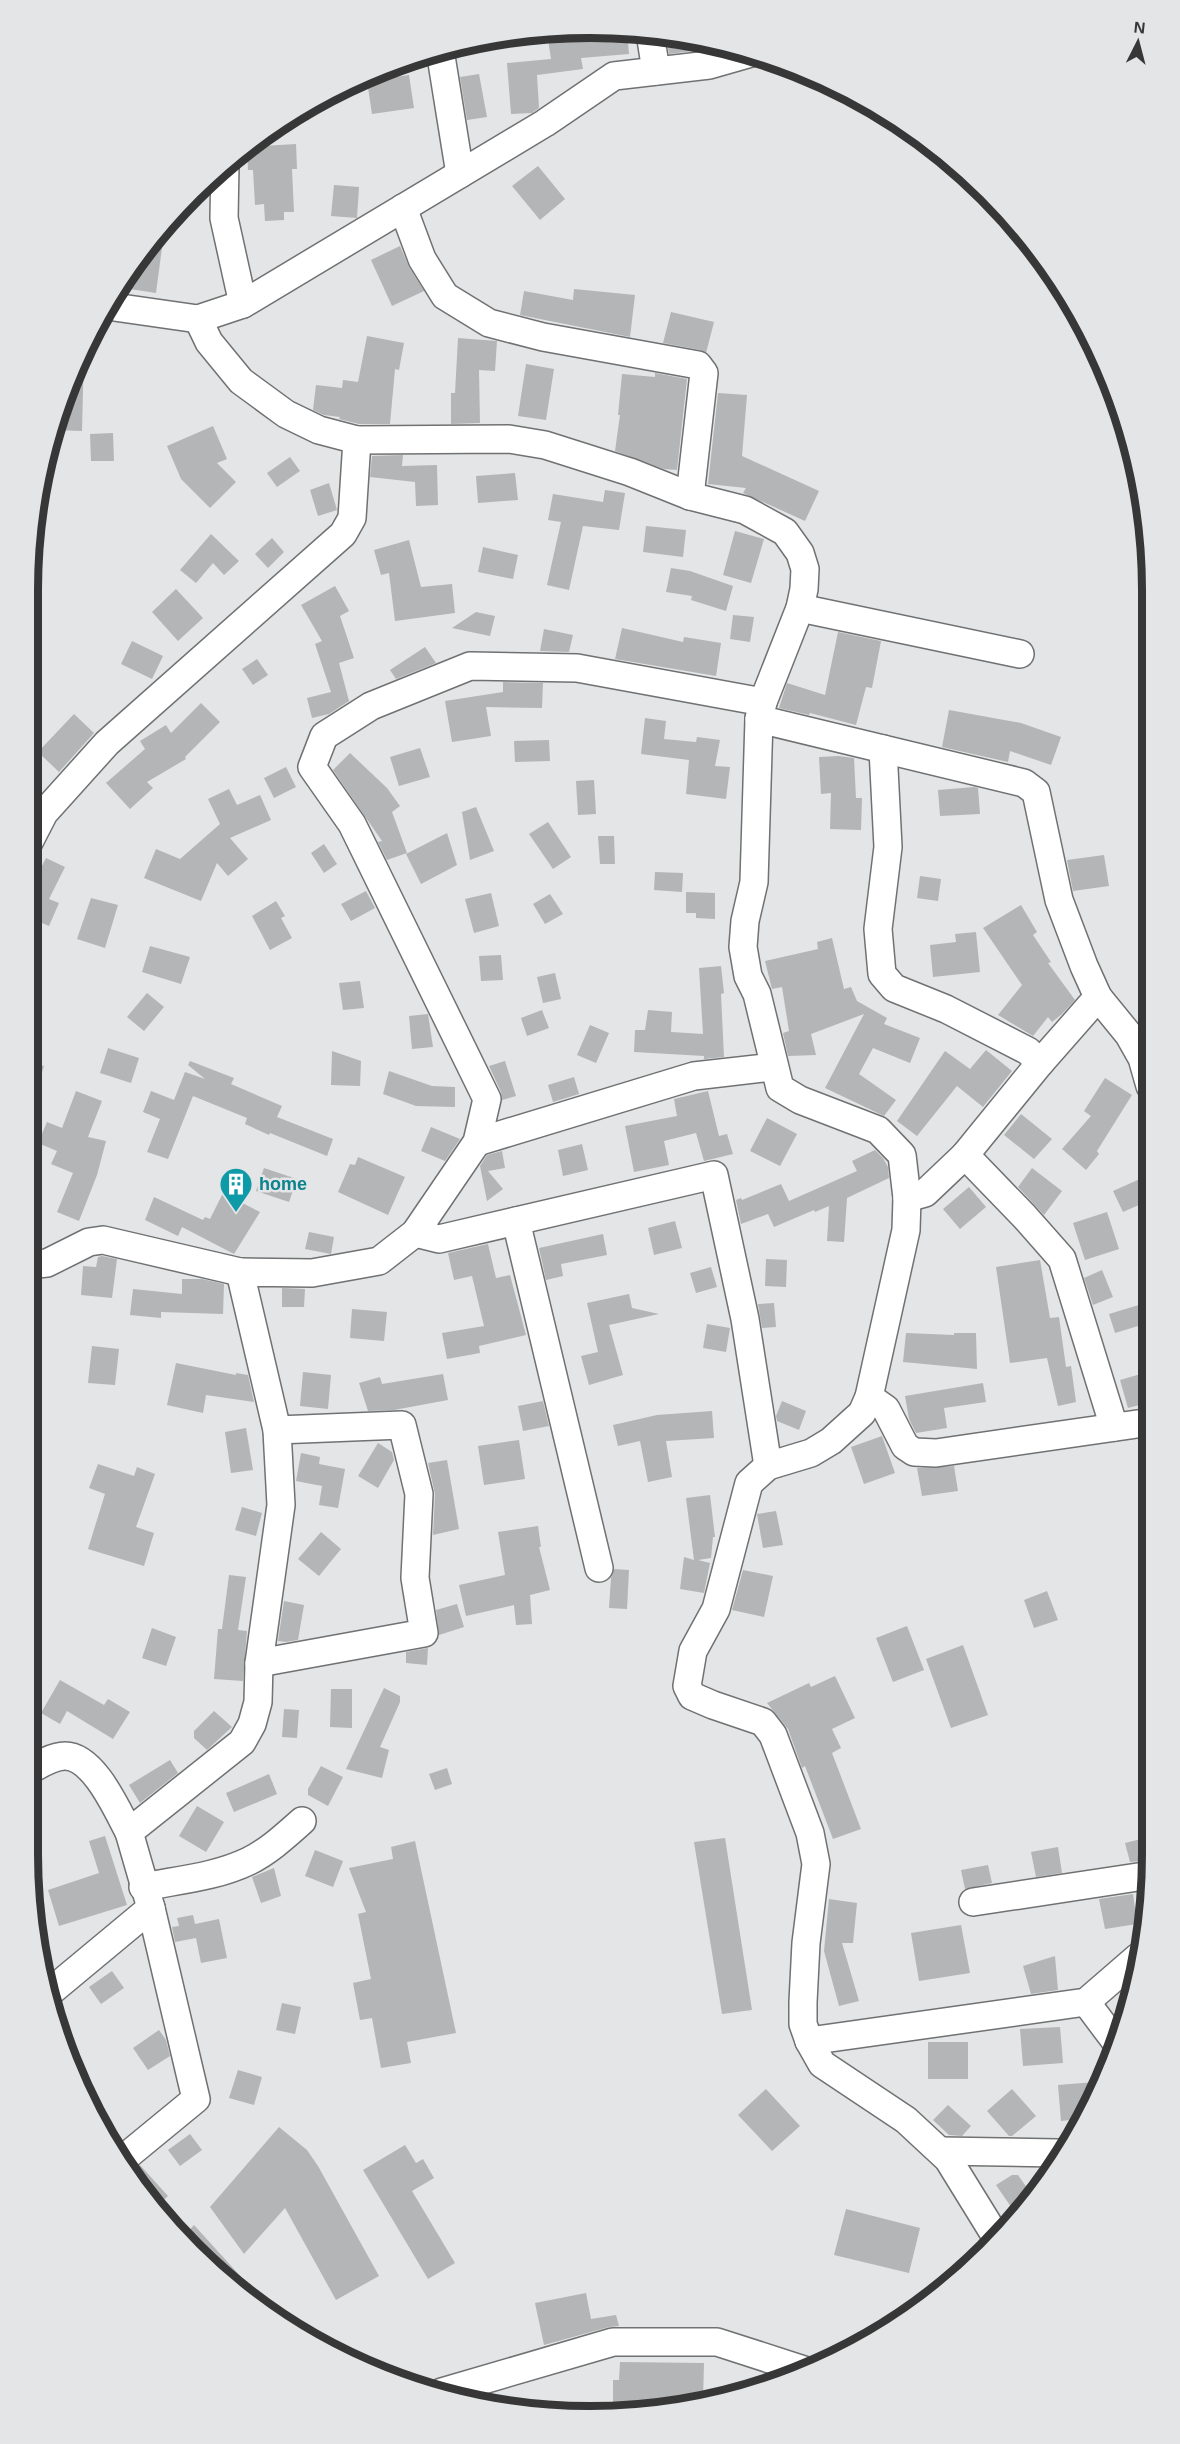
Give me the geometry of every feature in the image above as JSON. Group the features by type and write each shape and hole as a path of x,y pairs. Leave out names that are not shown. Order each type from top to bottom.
{"street":[{"path":"651,41 656,71"},
{"path":"116,307 198,319 243,304 545,123 614,76 709,65 737,57"},
{"path":"441,58 460,174"},
{"path":"225,176 224,218 243,304"},
{"path":"403,208 422,259 445,296 489,324 543,337 698,365 704,373 690,496"},
{"path":"198,319 209,342 242,381 286,414 319,430 357,440 509,439 536,444 630,472 690,496 746,510 785,532 800,553 805,569 800,608 761,710 754,882 745,921 743,947 748,976 757,994 773,1067 780,1088 800,1100 878,1130 902,1155 907,1198 906,1230 869,1397 862,1413 831,1441 812,1453 768,1466 749,1483 716,1609 693,1651 687,1686 692,1696 763,1722 773,1735 810,1833 816,1864 806,1943 803,2024 809,2041 822,2064 906,2120 948,2159 993,2232"},
{"path":"38,812 107,743 343,534 352,519 357,440"},
{"path":"800,608 1020,654"},
{"path":"38,1264 47,1263 89,1242 104,1240 240,1272 312,1273 379,1261 415,1233 477,1142 488,1099 352,824 312,767 324,736 371,706 470,666 577,668 761,710 883,749 1024,783 1036,792 1059,900 1098,997 1128,1035 1142,1063"},
{"path":"883,749 888,847 878,929 882,974 894,988 946,1010 1028,1051 1040,1063"},
{"path":"907,1198 925,1193 965,1155 1040,1063 1098,997"},
{"path":"477,1142 694,1076 773,1067"},
{"path":"965,1155 1062,1259 1114,1427"},
{"path":"415,1233 439,1239 714,1175 745,1319 768,1466"},
{"path":"516,1221 599,1568"},
{"path":"129,1832 242,1742 252,1724 258,1702 259,1663 281,1505 277,1430 240,1272"},
{"path":"869,1397 886,1409 904,1446 914,1452 936,1453 1142,1423"},
{"path":"259,1663 424,1633 415,1578 419,1494 402,1425 277,1430"},
{"path":"38,1767 64,1756 74,1757 83,1762 108,1792 129,1832 196,2098 127,2155"},
{"path":"54,1988 147,1897 198,1877 249,1861 276,1844 302,1821"},
{"path":"973,1902 1141,1876"},
{"path":"809,2041 1086,2002 1132,1962"},
{"path":"1086,2002 1111,2036"},
{"path":"940,2151 1054,2153"},
{"path":"452,2389 613,2343 717,2342 794,2367"}],"building":[{"path":"628,39 629,54 581,58 583,69 537,75 539,108 532,113 511,114 507,63 551,59 548,40"},
{"path":"667,43 692,47 692,51 669,54"},
{"path":"479,74 487,117 467,120 460,77"},
{"path":"409,75 414,108 372,114 368,85 382,79"},
{"path":"296,144 297,169 292,169 294,212 284,212 284,220 265,221 264,204 255,205 253,170 248,170 247,157 262,146"},
{"path":"538,166 565,199 540,220 512,186"},
{"path":"334,185 359,187 357,218 331,216"},
{"path":"163,241 156,293 128,289"},
{"path":"400,246 409,267 424,291 392,306 371,260"},
{"path":"574,289 635,295 630,337 520,315 524,291 573,300"},
{"path":"671,312 714,322 706,353 663,343"},
{"path":"367,336 404,343 399,370 395,369 390,424 359,424 313,410 316,385 342,388 343,380 358,382"},
{"path":"458,338 497,341 495,371 479,370 480,423 451,424 451,393 455,393"},
{"path":"526,364 554,369 546,420 518,416"},
{"path":"83,371 82,431 61,430"},
{"path":"655,373 687,379 677,470 664,469 615,451 622,374 655,377"},
{"path":"718,393 747,395 742,456 819,491 805,521 743,493 746,488 708,484"},
{"path":"213,426 227,459 217,463 236,482 210,508 181,479 167,446"},
{"path":"113,433 114,461 91,461 90,434"},
{"path":"403,455 402,466 437,465 438,505 416,506 415,482 370,477 372,456"},
{"path":"290,457 300,471 277,487 267,473"},
{"path":"515,473 518,500 478,503 476,476"},
{"path":"329,483 337,510 318,516 310,490"},
{"path":"605,490 625,493 619,530 583,526 569,590 547,585 561,522 548,520 553,494 603,502"},
{"path":"646,526 686,530 683,557 643,552"},
{"path":"735,531 764,539 751,583 723,575"},
{"path":"211,534 239,561 224,575 213,563 196,583 180,570"},
{"path":"272,538 284,552 268,568 255,554"},
{"path":"409,540 421,587 452,584 455,613 395,621 389,573 381,575 374,550"},
{"path":"483,547 518,555 513,579 478,572"},
{"path":"671,568 690,571 733,586 726,611 691,600 692,596 666,592"},
{"path":"335,586 349,611 340,616 354,658 339,663 349,701 329,714 312,718 307,698 331,692 315,644 322,641 301,605"},
{"path":"176,589 203,618 178,641 152,612"},
{"path":"476,612 495,616 490,636 452,628"},
{"path":"733,615 754,617 750,642 730,639"},
{"path":"622,628 683,642 684,637 721,643 716,676 615,659"},
{"path":"544,629 573,635 569,652 540,651"},
{"path":"838,632 881,641 872,688 866,687 856,725 810,713 809,715 779,708 787,683 825,695"},
{"path":"132,641 163,656 152,679 121,664"},
{"path":"425,647 436,663 396,679 390,670"},
{"path":"257,659 268,675 253,685 242,669"},
{"path":"503,682 543,683 542,708 486,707 491,736 452,742 445,701 503,692"},
{"path":"201,703 220,722 185,757 186,759 147,782 153,788 130,809 106,783 145,749 140,741 166,725 171,733"},
{"path":"949,710 1021,723 1061,737 1051,765 1010,751 1008,762 942,747"},
{"path":"74,714 94,733 59,772 38,752"},
{"path":"645,718 666,721 664,739 696,742 697,737 720,740 715,766 730,767 726,799 686,794 689,760 641,754"},
{"path":"549,740 550,761 515,762 514,741"},
{"path":"420,748 430,777 399,786 390,757"},
{"path":"350,753 387,788 400,806 392,812 407,853 387,860 378,842 382,841 333,770"},
{"path":"819,757 854,758 856,798 862,798 861,830 830,829 831,793 821,794"},
{"path":"286,767 296,787 274,798 264,778"},
{"path":"594,780 596,814 578,815 576,781"},
{"path":"978,788 980,814 940,816 938,790"},
{"path":"229,789 237,805 260,795 271,820 230,838 248,859 228,876 217,863 201,901 144,878 156,849 180,859 220,824 208,799"},
{"path":"476,807 494,851 470,860 462,812"},
{"path":"548,822 571,857 553,869 529,834"},
{"path":"447,833 457,865 421,884 406,854"},
{"path":"598,836 614,836 615,864 600,864"},
{"path":"324,844 337,864 324,873 311,853"},
{"path":"1104,855 1109,886 1073,891 1067,860"},
{"path":"46,858 65,867 49,899 59,903 49,926 42,923 38,935 38,874"},
{"path":"655,872 683,873 682,892 654,890"},
{"path":"920,876 941,879 938,901 917,898"},
{"path":"366,891 375,908 351,921 341,904"},
{"path":"686,892 715,893 715,919 696,918 696,913 686,913"},
{"path":"491,893 499,926 474,933 465,899"},
{"path":"550,894 563,914 545,924 533,904"},
{"path":"91,898 118,905 105,948 77,939"},
{"path":"276,901 285,916 281,918 292,938 270,950 252,916"},
{"path":"1021,905 1037,932 1033,935 1051,962 1048,963 1075,1000 1052,1022 1048,1017 1033,1036 998,1015 1022,985 983,928"},
{"path":"976,932 980,972 933,977 930,945 956,942 955,934"},
{"path":"832,938 844,989 851,987 857,1001 887,1018 884,1024 920,1038 910,1063 873,1048 859,1074 896,1100 884,1116 825,1088 864,1014 811,1034 816,1055 788,1056 783,1033 789,1031 782,987 772,989 765,961 818,949 817,942"},
{"path":"150,946 190,957 181,984 142,972"},
{"path":"501,955 503,980 481,981 479,956"},
{"path":"721,966 724,993 721,994 724,1057 704,1059 704,1056 634,1052 635,1030 645,1030 648,1010 672,1012 671,1032 703,1034 699,968"},
{"path":"555,973 561,999 543,1003 537,977"},
{"path":"360,981 364,1008 343,1010 339,983"},
{"path":"147,993 164,1007 144,1031 127,1017"},
{"path":"542,1010 549,1028 527,1036 521,1018"},
{"path":"428,1014 433,1047 412,1049 409,1016"},
{"path":"590,1025 609,1033 596,1063 577,1055"},
{"path":"108,1048 139,1058 131,1083 100,1073"},
{"path":"986,1050 1012,1071 983,1107 957,1086 917,1136 897,1121 945,1051 970,1069"},
{"path":"332,1051 361,1061 360,1086 331,1085"},
{"path":"190,1061 234,1078 231,1084 282,1106 277,1117 333,1139 327,1156 270,1133 269,1135 245,1124 247,1118 193,1096 168,1159 147,1152 160,1119 143,1112 151,1091 174,1100 185,1072 205,1079 188,1065"},
{"path":"505,1061 516,1096 502,1100 501,1092 489,1066"},
{"path":"38,1064 44,1066 38,1084"},
{"path":"389,1071 432,1086 455,1087 455,1107 416,1106 383,1094"},
{"path":"574,1077 579,1094 553,1102 548,1085"},
{"path":"1105,1078 1132,1095 1097,1151 1099,1154 1086,1170 1062,1149 1091,1116 1084,1111"},
{"path":"76,1091 102,1101 88,1137 106,1141 97,1175 79,1221 57,1212 73,1173 51,1164 57,1151 38,1143 47,1122 62,1128"},
{"path":"708,1091 719,1136 727,1134 733,1154 704,1161 696,1133 664,1141 669,1165 634,1172 625,1126 677,1116 674,1099"},
{"path":"1021,1114 1052,1139 1034,1159 1004,1135"},
{"path":"767,1118 797,1134 780,1166 750,1151"},
{"path":"431,1127 460,1139 445,1161 421,1151"},
{"path":"582,1144 588,1170 563,1176 558,1150"},
{"path":"875,1150 888,1167 889,1178 847,1198 844,1242 827,1241 829,1206 774,1227 768,1214 741,1224 736,1200 741,1198 742,1200 781,1184 789,1201 857,1171 852,1161"},
{"path":"502,1151 505,1168 488,1171 503,1189 487,1201 480,1166 487,1155"},
{"path":"358,1157 405,1177 388,1215 338,1192 350,1164 355,1165"},
{"path":"264,1168 297,1179 289,1202 256,1191"},
{"path":"1032,1168 1062,1191 1044,1215 1018,1187"},
{"path":"1140,1179 1142,1204 1123,1212 1113,1191"},
{"path":"969,1187 986,1207 960,1229 943,1209"},
{"path":"223,1193 260,1212 234,1254 182,1227 178,1236 145,1220 154,1197 203,1220 205,1217 210,1219"},
{"path":"1107,1212 1119,1249 1085,1260 1073,1223"},
{"path":"675,1221 682,1248 654,1255 648,1228"},
{"path":"309,1232 334,1237 331,1254 305,1249"},
{"path":"603,1234 607,1255 561,1264 563,1276 546,1280 539,1248"},
{"path":"488,1244 496,1278 510,1275 526,1335 479,1346 480,1353 447,1359 442,1333 484,1326 472,1276 454,1280 448,1253"},
{"path":"98,1257 117,1259 112,1298 81,1295 83,1266 96,1267"},
{"path":"766,1259 787,1260 786,1287 765,1286"},
{"path":"1040,1260 1050,1318 1059,1317 1066,1367 1071,1366 1076,1402 1058,1406 1047,1358 1010,1363 996,1267"},
{"path":"711,1267 717,1287 696,1293 690,1273"},
{"path":"1102,1270 1113,1297 1093,1305 1084,1278"},
{"path":"182,1279 202,1279 224,1284 223,1314 161,1312 161,1318 130,1315 133,1289 182,1294"},
{"path":"282,1288 305,1289 304,1307 282,1307"},
{"path":"629,1294 632,1308 659,1314 609,1325 623,1375 589,1385 581,1356 598,1352 587,1303"},
{"path":"774,1303 776,1327 762,1328 758,1304"},
{"path":"1142,1304 1142,1325 1115,1333 1109,1314"},
{"path":"352,1309 387,1312 384,1341 350,1338"},
{"path":"707,1324 730,1328 726,1352 703,1348"},
{"path":"906,1333 954,1335 954,1333 976,1333 977,1369 903,1362"},
{"path":"92,1346 119,1349 115,1385 88,1383"},
{"path":"176,1363 236,1375 236,1373 248,1375 254,1402 206,1395 203,1413 167,1405"},
{"path":"303,1372 331,1375 328,1409 300,1406"},
{"path":"443,1374 448,1400 394,1410 368,1411 359,1383 380,1377 382,1384"},
{"path":"1142,1374 1142,1404 1128,1408 1120,1380"},
{"path":"983,1383 986,1402 944,1408 947,1428 916,1433 909,1419 905,1396"},
{"path":"543,1401 549,1426 523,1431 518,1406"},
{"path":"782,1401 806,1411 799,1430 777,1421 776,1416"},
{"path":"712,1411 714,1438 666,1441 672,1477 648,1482 640,1441 618,1446 613,1425 657,1415"},
{"path":"246,1428 253,1470 231,1473 225,1432"},
{"path":"882,1436 895,1473 864,1484 851,1447"},
{"path":"519,1440 525,1479 484,1485 478,1446"},
{"path":"378,1443 392,1452 394,1460 378,1488 358,1476"},
{"path":"301,1453 320,1457 319,1464 345,1469 338,1508 319,1505 322,1486 296,1481"},
{"path":"447,1460 459,1529 433,1535 435,1494 428,1463"},
{"path":"98,1464 134,1476 137,1467 155,1474 136,1527 154,1533 144,1566 88,1549 105,1494 89,1488"},
{"path":"954,1466 958,1491 922,1496 917,1468"},
{"path":"710,1495 715,1537 713,1537 711,1558 698,1560 710,1563 704,1593 680,1589 684,1557 694,1560 686,1498"},
{"path":"242,1507 262,1513 256,1536 235,1530"},
{"path":"776,1511 783,1545 763,1548 757,1514"},
{"path":"538,1526 541,1547 539,1547 550,1590 530,1595 532,1624 516,1625 514,1605 466,1616 459,1585 505,1575 498,1532"},
{"path":"321,1532 341,1549 319,1576 298,1559"},
{"path":"614,1569 629,1570 627,1609 609,1608 611,1578"},
{"path":"743,1570 773,1576 764,1617 732,1610"},
{"path":"229,1575 246,1577 238,1630 247,1631 243,1681 214,1679 218,1629 222,1629"},
{"path":"1047,1591 1058,1620 1034,1628 1024,1600"},
{"path":"284,1601 304,1605 298,1640 278,1641"},
{"path":"457,1604 464,1627 439,1635 436,1610"},
{"path":"907,1626 924,1670 893,1682 876,1638"},
{"path":"152,1628 176,1637 166,1666 142,1658"},
{"path":"963,1645 988,1715 951,1728 926,1659"},
{"path":"428,1648 427,1665 406,1663 406,1652"},
{"path":"835,1676 855,1718 832,1729 841,1748 832,1753 861,1829 833,1839 805,1766 802,1768 788,1729 767,1703 809,1683 811,1687"},
{"path":"60,1680 104,1705 108,1699 130,1712 113,1739 67,1711 60,1724 41,1713"},
{"path":"384,1688 400,1696 400,1702 380,1747 389,1750 382,1778 346,1769"},
{"path":"331,1689 352,1689 352,1728 330,1727"},
{"path":"284,1709 299,1710 297,1738 282,1737"},
{"path":"214,1711 232,1727 207,1750 194,1738 194,1731"},
{"path":"170,1760 178,1773 140,1803 129,1785"},
{"path":"321,1766 343,1777 328,1806 308,1795 308,1789"},
{"path":"447,1768 452,1784 435,1790 429,1774"},
{"path":"269,1774 277,1794 234,1812 226,1793"},
{"path":"197,1806 224,1822 206,1852 179,1836"},
{"path":"105,1836 127,1905 59,1926 48,1890 99,1873 89,1841"},
{"path":"725,1838 752,2010 722,2014 694,1842"},
{"path":"1142,1839 1142,1861 1130,1862 1125,1843"},
{"path":"415,1841 456,2033 407,2042 411,2063 381,2068 372,2018 360,2020 353,1983 371,1979 358,1914 366,1912 349,1868 393,1859 391,1847"},
{"path":"1058,1847 1062,1873 1036,1877 1031,1852"},
{"path":"315,1850 343,1861 333,1887 305,1876"},
{"path":"988,1865 992,1883 965,1889 961,1870"},
{"path":"274,1868 281,1896 261,1903 252,1877"},
{"path":"1133,1894 1137,1924 1105,1929 1099,1899"},
{"path":"829,1899 857,1903 853,1943 842,1943 859,2001 839,2006 824,1951"},
{"path":"193,1915 195,1924 219,1919 227,1958 201,1963 196,1938 175,1942 172,1927 179,1926 177,1918"},
{"path":"961,1925 970,1973 919,1981 911,1933"},
{"path":"1055,1956 1058,1990 1031,1994 1023,1966"},
{"path":"112,1971 124,1988 101,2004 89,1987"},
{"path":"282,2003 301,2007 295,2034 276,2030"},
{"path":"1060,2027 1063,2063 1023,2066 1020,2029"},
{"path":"159,2030 166,2040 170,2056 148,2070 133,2048"},
{"path":"928,2042 968,2042 968,2079 928,2079"},
{"path":"238,2070 262,2077 254,2105 229,2098"},
{"path":"1093,2082 1074,2120 1061,2121 1058,2085"},
{"path":"766,2089 800,2126 772,2151 738,2115"},
{"path":"1012,2089 1036,2116 1009,2136 987,2111"},
{"path":"948,2105 971,2126 962,2136 949,2135 933,2120"},
{"path":"279,2127 307,2150 318,2166 379,2276 336,2300 285,2208 244,2254 210,2207"},
{"path":"190,2134 202,2150 180,2166 168,2150"},
{"path":"405,2145 416,2163 423,2159 434,2178 412,2191 455,2263 428,2279 363,2170"},
{"path":"140,2165 168,2196 162,2202 136,2168"},
{"path":"1012,2175 1018,2175 1028,2190 1012,2209 996,2185"},
{"path":"846,2209 920,2228 909,2273 834,2255"},
{"path":"194,2225 243,2279 241,2281 226,2269 187,2232"},
{"path":"586,2293 591,2319 616,2315 619,2326 544,2345 535,2303"},
{"path":"620,2362 704,2363 703,2395 698,2396 662,2402 613,2405 613,2380 619,2380"}],"place":[{"name":"home","path":"236,1213"}]}
